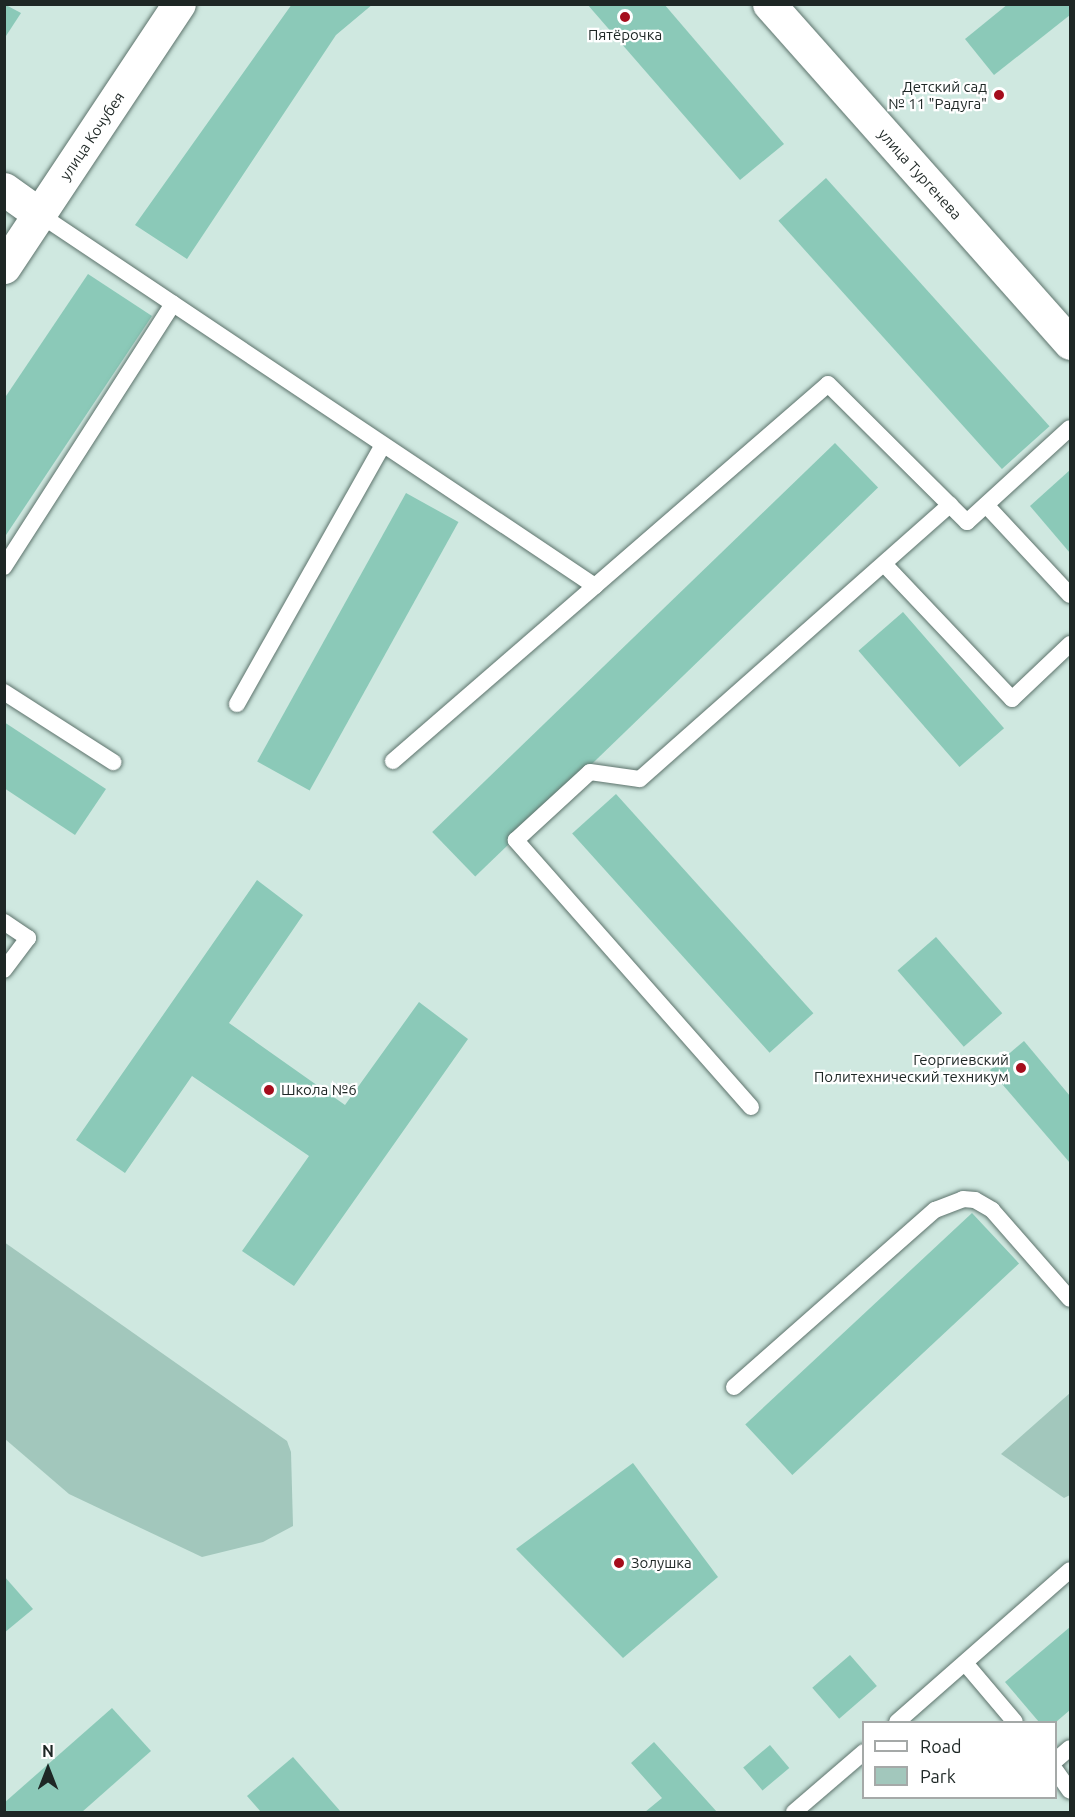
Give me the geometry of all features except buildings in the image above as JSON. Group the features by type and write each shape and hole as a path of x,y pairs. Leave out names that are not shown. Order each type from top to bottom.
{"street":[{"name":"улица Кочубея","path":"4,267 179,4"},
{"name":"улица Тургенева","path":"769,4 1071,343"},
{"path":"4,189 39,214"}],"lane":[{"path":"39,214 595,586"},
{"path":"4,567 174,304"},
{"path":"393,761 828,384 967,522 1071,428"},
{"path":"237,704 383,444"},
{"path":"751,1107 516,840 590,772 640,779 950,505"},
{"path":"986,505 1071,595"},
{"path":"884,564 1012,699 1071,644"},
{"path":"4,692 113,762"},
{"path":"4,922 28,938 4,970"},
{"path":"734,1387 935,1210 963,1200 975,1200 992,1210 1071,1299"},
{"path":"898,1721 1071,1570"},
{"path":"965,1663 1014,1721"},
{"path":"1057,1759 1071,1748"},
{"path":"794,1812 862,1754"},
{"path":"1057,1772 1071,1791"}],"green space":[{"path":"4,1242 287,1441 291,1452 293,1526 263,1542 202,1557 69,1494 5,1439"},
{"path":"1070,1393 1070,1495 1064,1498 1001,1454"}],"place":[{"name":"Пятёрочка","path":"625,17"},
{"name":"Детский сад № 11 \"Радуга\"","path":"999,95"},
{"name":"Георгиевский Политехнический техникум","path":"1021,1068"},
{"name":"Школа №6","path":"269,1090"},
{"name":"Золушка","path":"619,1563"}]}
